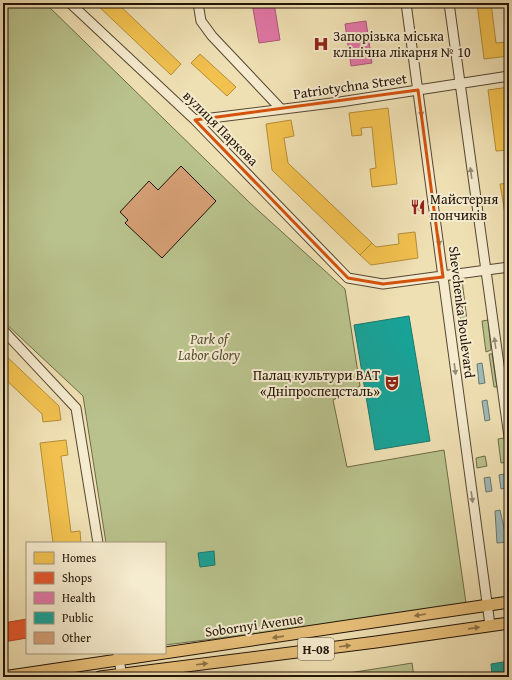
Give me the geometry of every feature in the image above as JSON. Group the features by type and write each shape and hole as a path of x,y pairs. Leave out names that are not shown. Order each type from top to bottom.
{"main road":[{"name":"Sobornyi Avenue","path":"166,650 350,627 509,602"},
{"name":"Н-08","path":"100,677 376,642 509,623"},
{"name":"Sobornyi Avenue","path":"3,677 135,654"}],"street":[{"name":"вулиця Паркова","path":"70,3 195,120 348,278 383,284 443,276"},
{"path":"198,3 201,21 212,36 281,109"},
{"name":"Shevchenka Boulevard","path":"406,3 490,625"},
{"name":"Shevchenka Boulevard","path":"448,3 509,437"},
{"name":"Patriotychna Street","path":"195,120 418,90 509,76"},
{"path":"443,276 509,267"},
{"path":"5,333 76,408 98,542"},
{"path":"119,656 122,675"}],"highlighted area":[{"path":"418,90 443,277 383,284 348,278 195,120"}],"green space":[{"name":"Park of Labor Glory","path":"3,3 45,3 250,203 345,289 360,386 333,400 347,467 444,450 466,603 349,622 166,645 166,542 106,542 83,396 3,321"},
{"path":"462,280 467,320 462,321 458,315 454,282"},
{"path":"488,320 491,350 486,352 482,321"},
{"path":"489,354 492,354 497,387 494,387"},
{"path":"504,438 508,462 501,463 498,439"},
{"path":"485,456 487,466 477,468 476,458"},
{"path":"412,663 414,677 323,677 400,665"}],"water":[{"path":"482,363 485,383 479,384 477,364"},
{"path":"487,400 490,420 485,421 482,401"},
{"path":"504,474 506,488 501,489 499,475"},
{"path":"490,477 492,491 486,492 484,478"},
{"path":"500,510 507,542 497,543 495,511"}],"building: Homes":[{"path":"95,3 117,3 181,64 171,75"},
{"path":"477,3 491,3 496,43 509,42 509,56 484,59"},
{"path":"200,54 236,87 227,96 191,63"},
{"path":"509,87 509,105 507,105 509,150 496,151 488,90"},
{"path":"388,108 397,184 372,187 370,169 376,168 372,127 361,128 362,135 352,136 349,113"},
{"path":"291,120 294,136 284,138 288,163 372,243 360,255 272,170 266,124"},
{"path":"509,183 509,237 500,184"},
{"path":"415,232 418,258 371,265 360,255 372,243 376,247 399,244 398,234"},
{"path":"509,287 509,309 506,288"},
{"path":"3,355 5,355 59,406 61,420 43,422 42,414 3,377"},
{"path":"66,440 68,455 61,456 71,532 80,531 81,542 53,542 40,443"}],"building: Shops":[{"name":"Майстерня пончиків","path":"420,203 421,210 417,210 416,204"},
{"path":"26,619 26,638 3,642 3,623"}],"building: Health":[{"path":"252,3 274,3 280,40 259,43"},
{"path":"366,21 372,63 351,66 345,24"}],"building: Public":[{"name":"Палац культури ВАТ «Дніпроспецсталь»","path":"409,316 430,441 375,450 354,325"},
{"path":"214,551 215,565 200,567 198,553"},
{"path":"509,661 509,677 479,677 492,675 491,664"}],"building: Other":[{"path":"181,166 216,201 162,258 125,223 128,220 120,212 149,181 158,190"}],"place":[{"name":"Запорізька міська клінічна лікарня № 10","path":"321,44"},
{"name":"Майстерня пончиків","path":"418,207"},
{"name":"Палац культури ВАТ «Дніпроспецсталь»","path":"392,383"}]}
